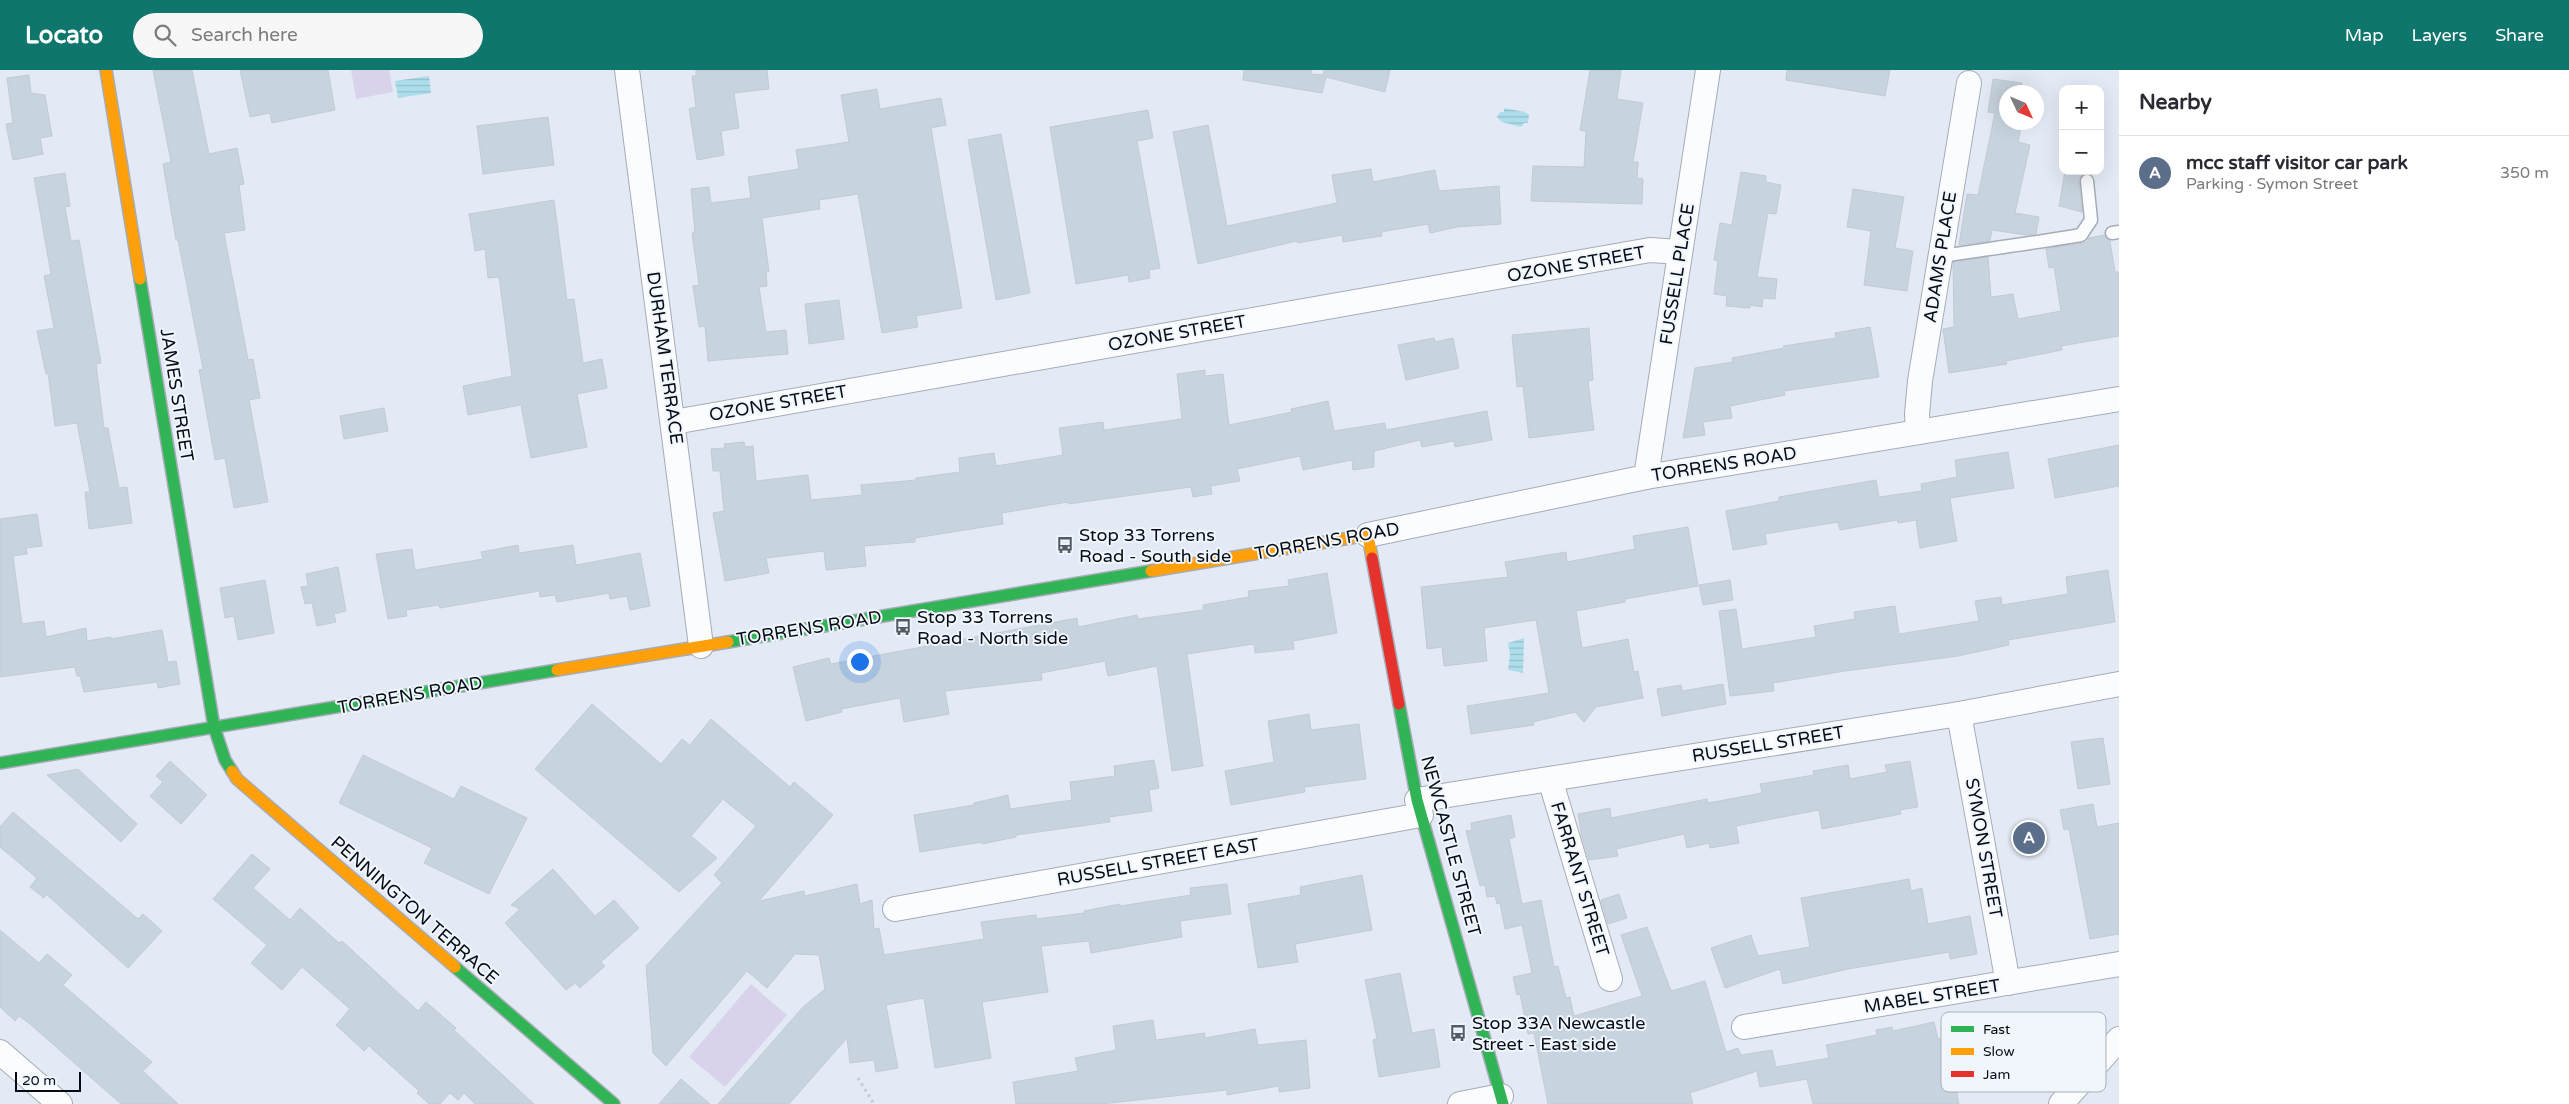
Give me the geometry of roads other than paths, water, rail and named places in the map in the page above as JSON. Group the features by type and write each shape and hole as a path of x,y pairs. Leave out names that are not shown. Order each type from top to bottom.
{"street":[{"name":"JAMES STREET","path":"106,70 214,727"},
{"name":"DURHAM TERRACE","path":"626,70 674,422 701,646"},
{"name":"FUSSELL PLACE","path":"1646,477 1708,70"},
{"name":"ADAMS PLACE","path":"1918,432 1916,414 1920,381 1969,84"},
{"name":"OZONE STREET","path":"674,422 1650,250 1680,252"},
{"name":"TORRENS ROAD","path":"0,763 1368,535 1646,477 2119,399"},
{"name":"NEWCASTLE STREET","path":"1368,535 1419,807 1502,1100"},
{"name":"RUSSELL STREET","path":"1419,807 1550,779 1959,714 2119,684"},
{"name":"SYMON STREET","path":"1959,714 2008,983"},
{"name":"PENNINGTON TERRACE","path":"214,727 224,760 237,780 614,1104"},
{"name":"FARRANT STREET","path":"1550,779 1610,979"},
{"name":"RUSSELL STREET EAST","path":"895,909 1419,807"},
{"name":"MABEL STREET","path":"1744,1027 2119,964"},
{"path":"2106,1054 2119,1039"},
{"path":"0,1052 60,1104"},
{"path":"2061,1104 2072,1092"},
{"path":"1460,1104 1502,1100"}],"lane":[{"path":"1941,256 2008,245 2026,245 2081,234 2091,220 2087,181"}],"water":[{"path":"429,76 431,93 398,98 395,81"},
{"path":"1504,108 1525,112 1529,115 1528,123 1524,123 1521,127 1502,122 1497,117 1500,112 1504,112"},
{"path":"1524,638 1523,673 1508,670 1510,655 1508,643"}],"place":[{"name":"Stop 33 Torrens Road - South side","path":"1065,545"},
{"name":"Stop 33 Torrens Road - North side","path":"903,627"},
{"name":"mcc staff visitor car park","path":"2029,838"},
{"name":"Stop 33A Newcastle Street - East side","path":"1458,1033"}]}
